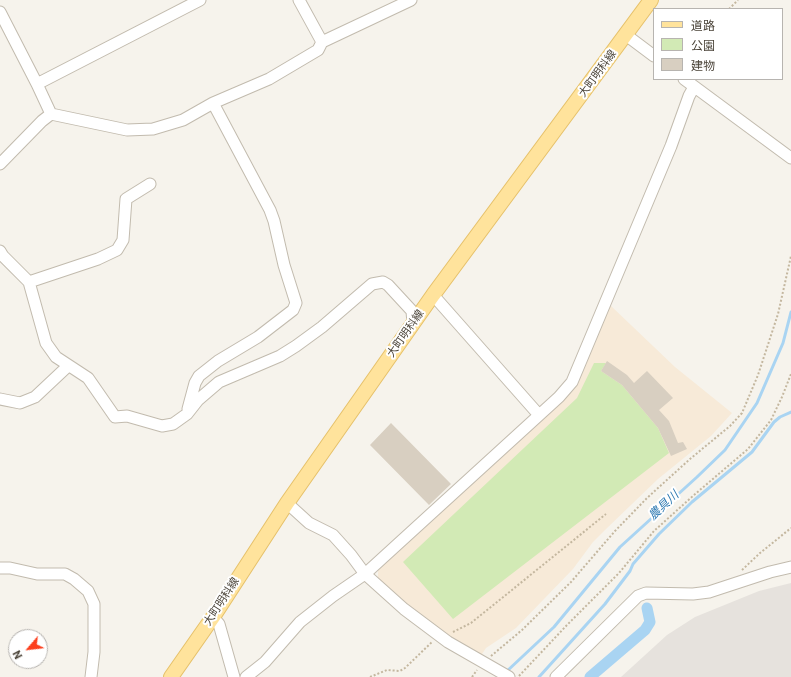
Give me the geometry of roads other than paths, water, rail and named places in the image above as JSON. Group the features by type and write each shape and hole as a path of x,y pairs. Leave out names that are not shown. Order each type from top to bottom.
{"main road":[{"name":"大町明科線","path":"171,677 213,617 287,503 433,295 652,0"}],"street":[{"path":"37,84 200,0"},
{"path":"299,0 322,42"},
{"path":"0,164 42,121 51,114 127,130 153,129 183,120 213,102 268,79 318,50 322,42 411,0"},
{"path":"0,12 51,114"},
{"path":"626,35 653,55"},
{"path":"685,80 791,158"},
{"path":"246,677 265,662 300,622 333,596 365,574 565,391 576,374 671,146 694,86"},
{"path":"187,414 195,383 199,376 218,361 258,337 293,310 296,303 284,265 270,210 213,102"},
{"path":"29,282 98,259 117,250 123,240 126,199 150,184"},
{"path":"0,251 3,256 29,282 46,343 56,358 88,378 115,417 127,416 162,426 173,424 187,414 198,400 219,382 280,356 296,346 322,327 372,284 383,282 388,286 412,311 413,324"},
{"path":"433,295 539,415"},
{"path":"0,399 20,403 35,397 68,366"},
{"path":"287,503 309,523 333,535 351,555 365,574 404,609 439,636 509,677"},
{"path":"556,677 638,596 646,593 693,594 709,592 770,572 791,567"},
{"path":"0,568 10,568 37,574 65,574 74,579 88,591 94,604 94,652 91,677"},
{"path":"213,617 219,624 234,677"}],"waterway":[{"name":"農具川","path":"506,672 554,627 620,547 725,450 757,403 783,343 791,312"},
{"path":"539,677 605,604 630,571 633,564 659,534 692,502 752,452 774,422 780,417 791,412"},
{"path":"590,677 645,630 650,622 647,608"}]}
